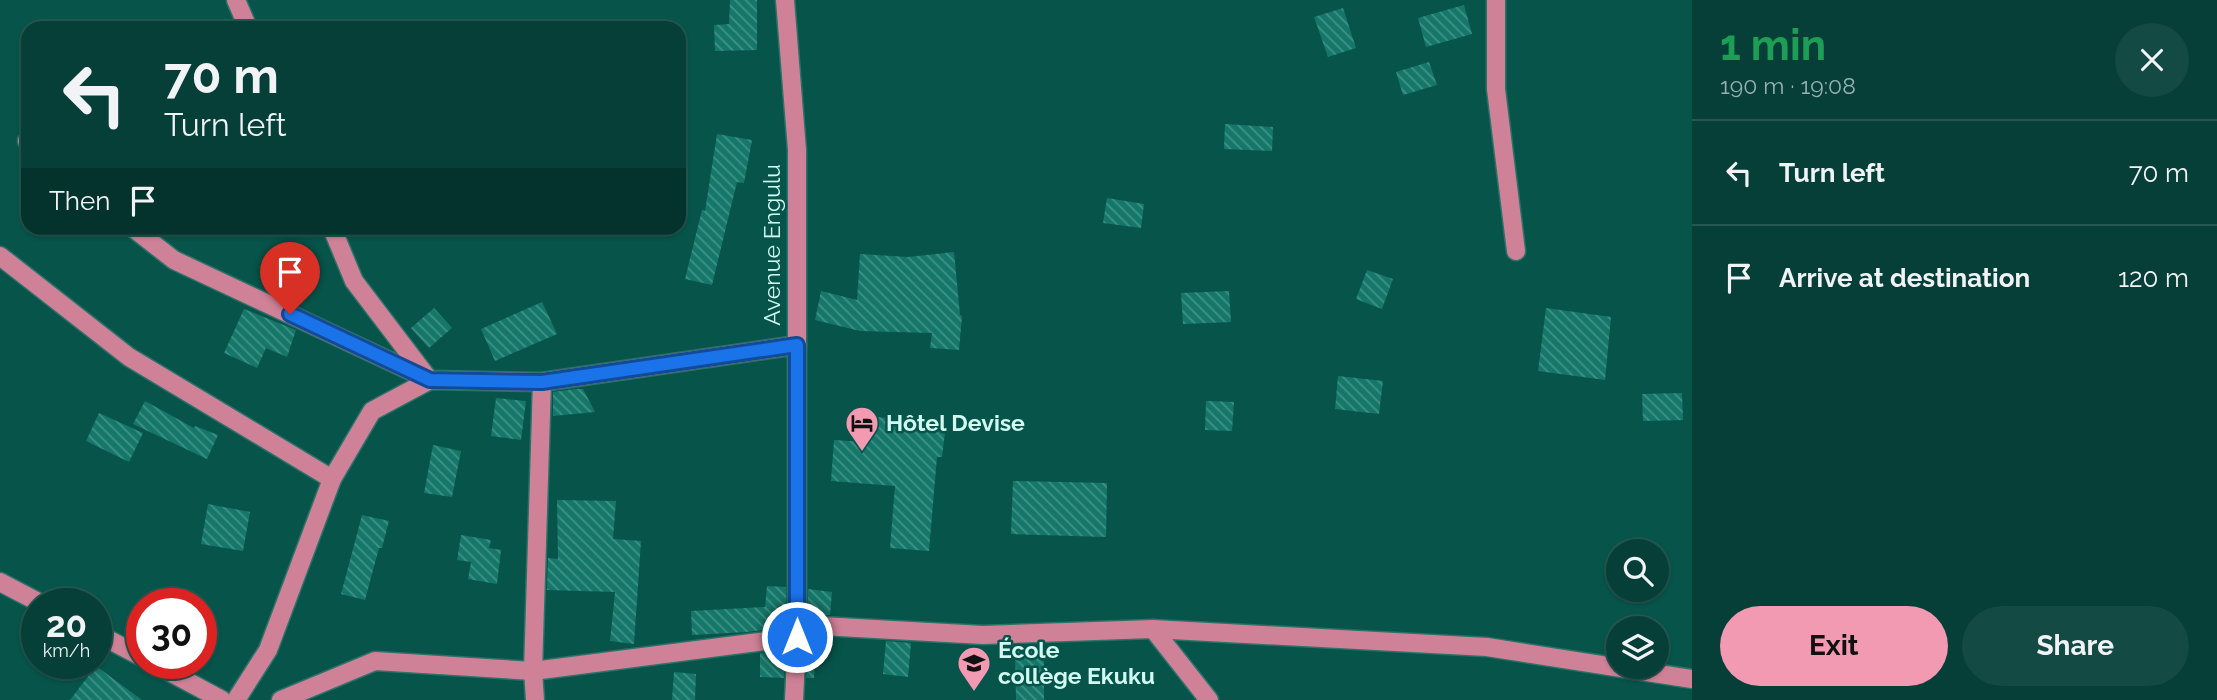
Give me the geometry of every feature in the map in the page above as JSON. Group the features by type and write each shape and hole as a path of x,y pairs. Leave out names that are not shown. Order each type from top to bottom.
{"street":[{"path":"236,0 245,21"},
{"name":"Avenue Engulu","path":"785,0 797,150 797,637 794,700"},
{"path":"1496,0 1496,89 1516,251"},
{"path":"142,235 174,260 430,380 542,382 797,345"},
{"path":"335,235 354,281 430,380"},
{"path":"0,256 128,357 332,479"},
{"path":"236,700 268,650 332,479 372,411 430,380"},
{"path":"535,700 533,671 542,382"},
{"path":"0,582 21,593"},
{"path":"281,700 375,660 533,671 797,637 821,626 983,635 1153,629 1487,647 1692,679"},
{"path":"1153,629 1209,700"},
{"path":"183,679 222,700"}],"building":[{"path":"730,0 757,0 757,50 715,51 714,25 729,24"},
{"path":"1464,5 1472,34 1426,47 1418,18"},
{"path":"1343,8 1356,48 1328,57 1314,17"},
{"path":"1429,62 1437,85 1403,95 1396,72"},
{"path":"1225,124 1273,127 1272,151 1224,149"},
{"path":"717,134 752,140 744,183 737,182 712,285 685,279 702,210 705,211"},
{"path":"1107,198 1144,204 1141,228 1103,223"},
{"path":"954,252 962,316 959,350 930,348 932,333 860,331 815,320 821,291 857,300 860,254 908,257"},
{"path":"1367,270 1393,279 1382,309 1356,299"},
{"path":"1229,291 1231,322 1183,324 1181,293"},
{"path":"542,302 557,334 495,361 481,329"},
{"path":"434,308 452,328 429,348 411,328"},
{"path":"1546,308 1611,317 1605,380 1538,371"},
{"path":"244,309 296,330 287,357 266,348 257,368 224,353"},
{"path":"1338,376 1383,381 1379,414 1335,409"},
{"path":"583,389 595,412 553,416 553,392"},
{"path":"1682,393 1683,420 1643,421 1642,394"},
{"path":"496,398 526,401 521,440 491,436"},
{"path":"145,401 194,428 195,426 218,435 207,459 133,424"},
{"path":"1206,401 1234,402 1232,431 1205,430"},
{"path":"99,413 143,433 129,462 86,441"},
{"path":"867,416 946,424 942,457 937,457 929,551 890,548 895,486 831,481 834,440 864,442"},
{"path":"433,445 461,451 452,497 424,493"},
{"path":"1013,481 1107,483 1106,537 1011,534"},
{"path":"557,500 616,501 613,539 641,541 634,644 610,641 615,592 547,590 548,558 558,559"},
{"path":"208,504 250,512 243,551 201,544"},
{"path":"362,515 389,521 365,600 341,594"},
{"path":"461,535 491,540 489,548 501,550 497,584 468,579 471,562 457,560"},
{"path":"767,586 786,587 786,627 692,635 691,611 765,607"},
{"path":"808,589 832,592 830,615 817,615 808,619"},
{"path":"828,638 827,652 816,651 814,678 806,678 808,644"},
{"path":"886,641 911,643 908,677 883,674"},
{"path":"785,650 784,678 760,677 760,653"},
{"path":"1044,650 1044,700 1016,700 1015,651"},
{"path":"674,672 696,674 695,700 672,700"},
{"path":"112,678 142,700 70,700 86,679"}],"place":[{"name":"Hôtel Devise","path":"862,453"},
{"name":"École collège Ekuku","path":"974,693"}],"route":[{"path":"290,314 430,380 542,382 797,345 797,637"}]}
